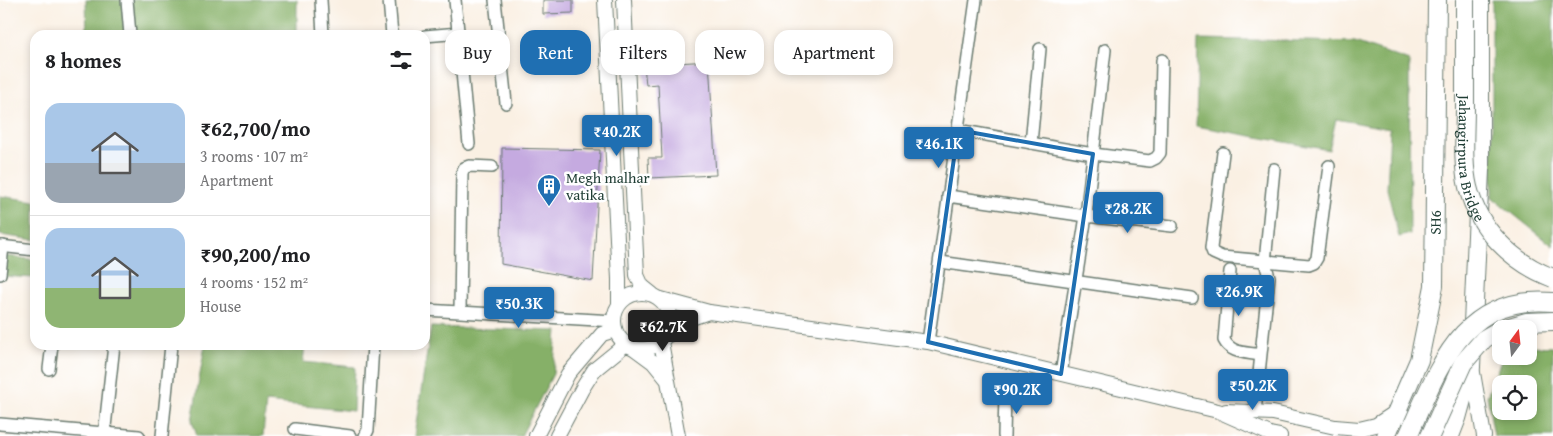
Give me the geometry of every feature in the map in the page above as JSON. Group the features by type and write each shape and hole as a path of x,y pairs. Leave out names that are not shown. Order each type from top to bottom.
{"main road":[{"name":"SH6","path":"1386,436 1419,360 1434,286 1437,0"},
{"name":"Jahangirpura Bridge","path":"1465,0 1465,154 1468,187 1478,215 1494,237 1514,257 1544,275 1553,278"},
{"path":"1448,436 1457,418 1471,367 1480,170 1480,0"},
{"path":"1408,436 1442,362 1462,333 1481,318 1502,308 1522,302 1553,302"},
{"path":"1538,322 1553,321"},
{"path":"1430,436 1463,363 1484,338 1492,334"}],"street":[{"path":"128,0 130,30"},
{"path":"320,0 323,30"},
{"path":"389,0 392,30"},
{"path":"456,0 459,30"},
{"path":"495,0 506,103"},
{"path":"605,0 619,304"},
{"path":"624,0 637,276 642,286 667,306 670,315 671,325 664,338 668,381 678,436"},
{"path":"928,342 976,0"},
{"path":"430,36 445,34"},
{"path":"1031,143 1040,49"},
{"path":"1061,374 1086,216 1105,50"},
{"path":"958,130 1093,154 1150,161 1160,153 1162,60"},
{"path":"463,75 469,144"},
{"path":"1223,153 1211,248 1213,253 1222,257 1309,266 1314,262 1317,258 1329,166"},
{"path":"460,310 462,173 464,168 469,166 492,167"},
{"path":"1255,412 1269,277 1265,262 1274,169"},
{"path":"948,196 1086,216 1172,226"},
{"path":"0,274 2,246 30,249"},
{"path":"940,262 1192,298"},
{"path":"1230,271 1224,340 1233,350 1260,355"},
{"path":"668,381 653,362 619,338 614,326 615,312 619,304 633,294 642,292 709,312 928,342 1218,411 1270,434 1280,436"},
{"path":"430,310 460,310 614,326"},
{"path":"630,346 643,350 653,348 686,320 709,312"},
{"path":"536,436 568,374 602,334 614,326"},
{"path":"557,436 594,370 630,346"},
{"path":"49,370 51,350"},
{"path":"104,435 113,350"},
{"path":"162,436 171,350"},
{"path":"365,436 368,430 373,350"},
{"path":"1471,367 1484,436"},
{"path":"1004,393 1004,436"},
{"path":"1218,411 1273,413 1335,427 1360,429 1376,426 1396,412 1448,436"},
{"path":"0,424 42,432 139,436"},
{"path":"295,429 350,436"}],"highlighted area":[{"path":"958,130 1093,154 1061,374 928,342"}],"green space":[{"path":"86,0 297,0 297,30 87,30"},
{"path":"1492,0 1553,0 1553,246 1492,197"},
{"path":"1198,39 1355,42 1409,61 1410,234 1399,237 1387,189 1390,129 1336,119 1329,150 1196,126"},
{"path":"0,196 30,200 30,239 0,235"},
{"path":"0,255 30,259 30,278 0,276"},
{"path":"431,327 557,331 553,374 521,436 414,436 427,350 430,350"},
{"path":"1538,346 1553,347 1553,436 1494,436 1487,396 1492,384 1492,420 1537,420 1537,375 1495,375 1499,365 1538,365"},
{"path":"204,350 304,350 303,362 355,367 353,411 266,402 263,436 197,436 192,421"}],"building":[{"path":"543,0 573,0 573,13 543,14"},
{"path":"685,62 695,62 695,75 710,75 716,175 649,178 648,158 662,158 658,84 646,85 645,75 685,75"},
{"name":"Megh malhar vatika","path":"502,148 600,150 593,281 501,264"}],"place":[{"name":"Megh malhar vatika","path":"549,207"}]}
